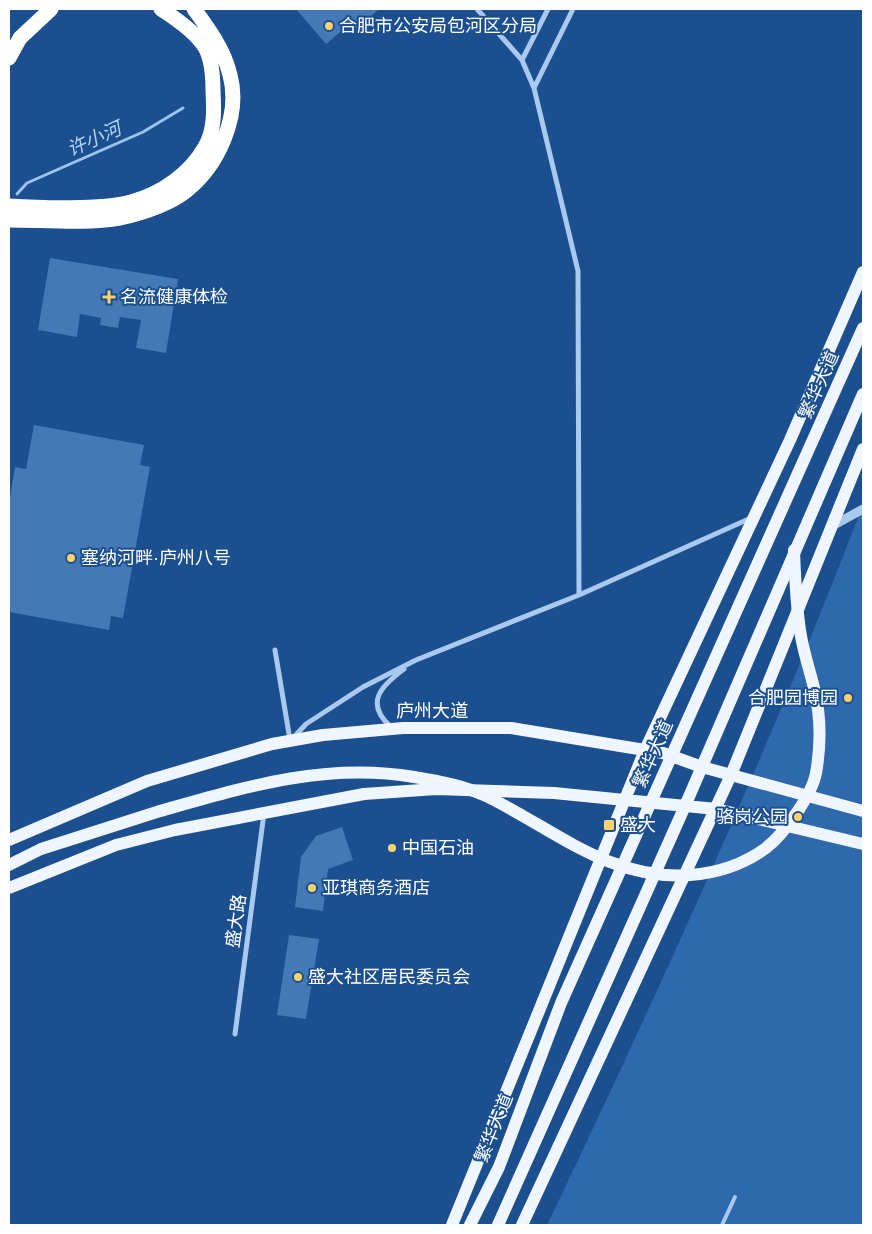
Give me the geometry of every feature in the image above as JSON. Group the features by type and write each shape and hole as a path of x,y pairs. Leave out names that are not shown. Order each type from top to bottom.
{"highway":[{"path":"9,58 20,38 51,9"},
{"path":"9,206 86,207 130,202 160,190 183,175 206,146 214,115 213,76 206,49 183,24 161,9"},
{"path":"9,220 118,218 154,208 186,192 210,168 225,136 232,110 231,76 215,38 194,9"}],"main road":[{"path":"452,1225 645,750 790,440 863,272"},
{"name":"繁华大道","path":"470,1225 498,1167 562,1003 863,328"},
{"path":"498,1225 685,806 863,394"},
{"path":"522,1225 731,775 863,449"},
{"path":"9,865 41,849 160,811 256,784 317,773 361,772 412,776 444,782 486,796 597,857 629,870 665,877 703,874 730,867 754,857 779,838 797,812 815,777 820,731 815,690 801,639 797,610 794,550"},
{"name":"庐州大道","path":"9,840 148,781 272,744 290,740 392,728 511,728 645,750 863,811"},
{"path":"9,888 116,845 184,828 364,794 436,789 554,793 625,798 716,809 863,844"}],"street":[{"path":"477,9 522,60 534,88 578,271 579,595"},
{"path":"522,60 548,9"},
{"path":"534,88 574,9"},
{"path":"832,526 863,509"},
{"path":"290,740 306,724 355,692 416,660 579,595 754,517"},
{"path":"274,650 290,740"},
{"path":"392,728 381,718 377,704 380,692 385,684 416,660"},
{"name":"盛大路","path":"235,1034 264,812"}],"lane":[{"path":"722,1225 735,1197"}],"shaded area":[{"name":"骆岗公园","path":"863,505 863,1225 547,1225 672,958 752,778"}],"building":[{"name":"合肥市公安局包河区分局","path":"296,9 379,9 356,29 351,23 326,44"},
{"name":"名流健康体检","path":"50,258 178,279 166,353 136,348 141,320 120,317 118,328 100,325 101,318 80,314 77,337 38,330"},
{"name":"塞纳河畔·庐州八号","path":"34,425 144,445 140,465 150,467 123,618 111,616 109,630 9,612 9,504 15,467 26,469"},
{"name":"亚琪商务酒店","path":"342,827 353,860 328,869 323,911 295,907 301,857 316,836"},
{"name":"盛大社区居民委员会","path":"289,935 319,939 306,1019 277,1015"}],"waterway":[{"name":"许小河","path":"17,194 27,183 143,132 183,108"}],"place":[{"name":"合肥市公安局包河区分局","path":"329,26"},
{"name":"名流健康体检","path":"109,297"},
{"name":"塞纳河畔·庐州八号","path":"71,558"},
{"name":"合肥园博园","path":"848,698"},
{"name":"骆岗公园","path":"798,817"},
{"name":"盛大","path":"609,825"},
{"name":"中国石油","path":"392,848"},
{"name":"亚琪商务酒店","path":"312,888"},
{"name":"盛大社区居民委员会","path":"298,977"}]}
